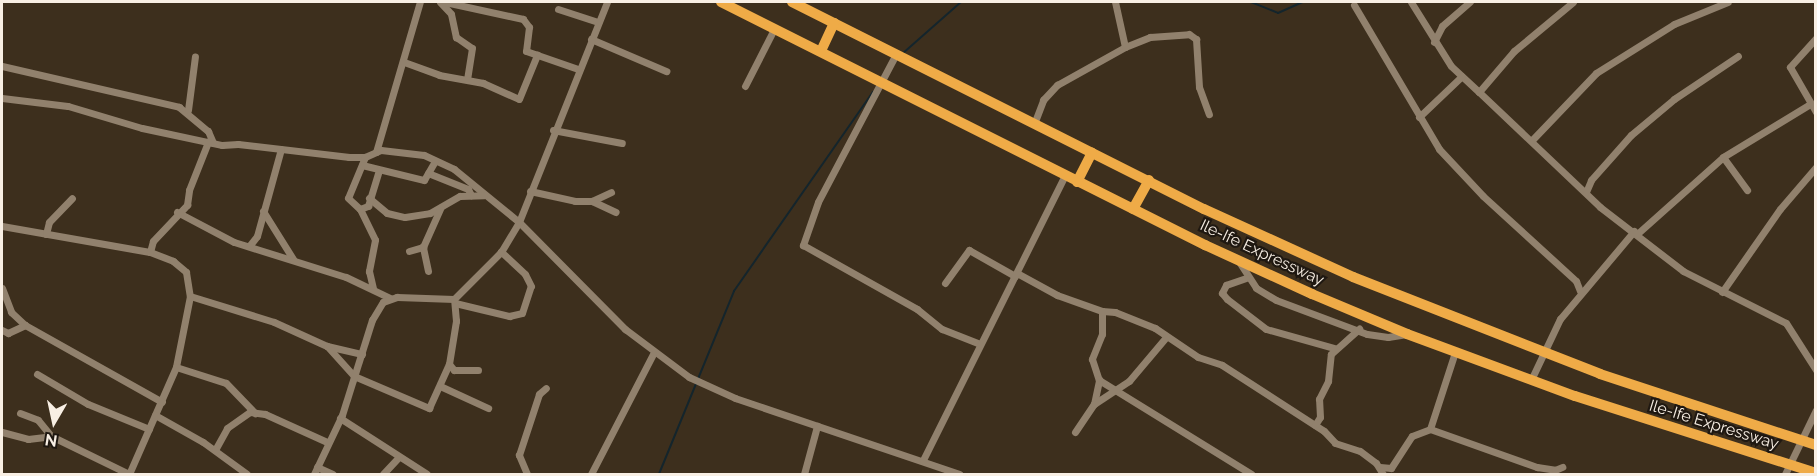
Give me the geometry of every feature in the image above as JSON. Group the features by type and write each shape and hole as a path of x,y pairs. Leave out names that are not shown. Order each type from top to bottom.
{"highway":[{"name":"Ile-Ife Expressway","path":"721,2 882,81 1077,182 1237,259 1407,334 1787,470 1815,473"},
{"name":"Ile-Ife Expressway","path":"792,2 1092,153 1353,277 1542,353 1815,445"},
{"path":"820,51 834,23"},
{"path":"1077,182 1092,153"},
{"path":"1133,209 1149,180"}],"street":[{"path":"373,289 369,271 375,240 360,209 348,198 369,157 404,62 420,2"},
{"path":"440,2 452,14 456,37 472,48 467,79"},
{"path":"445,2 523,19 530,27 526,51 578,69"},
{"path":"454,301 501,252 519,222 553,130 607,2"},
{"path":"1115,2 1125,47"},
{"path":"1411,2 1434,42 1462,76 1586,192 1683,272 1786,322 1815,370"},
{"path":"1434,42 1442,26 1470,2"},
{"path":"1479,92 1514,51 1573,2"},
{"path":"1533,140 1596,73 1674,24 1728,2"},
{"path":"1354,5 1419,117 1461,174 1576,281 1580,291"},
{"path":"558,9 598,22"},
{"path":"745,86 774,28"},
{"path":"1034,124 1043,100 1057,85 1125,47 1150,38 1189,34 1196,39 1199,87 1209,114"},
{"path":"1815,38 1790,67 1815,112"},
{"path":"591,39 666,71"},
{"path":"896,54 818,202 802,245 917,309 942,329 980,344"},
{"path":"404,62 439,75 467,79 520,98 537,55"},
{"path":"188,110 195,56"},
{"path":"1586,192 1591,180 1631,135 1674,99 1738,56"},
{"path":"2,66 188,110 208,131 211,143 189,190 189,201 153,241 150,252"},
{"path":"1419,117 1462,76"},
{"path":"2,98 68,106 142,128 211,143 369,157 413,152 454,169 519,222 653,354 715,390 960,474"},
{"path":"1532,380 1542,353 1560,319 1580,291 1636,233 1723,157 1810,104"},
{"path":"553,130 622,143"},
{"path":"250,245 257,236 281,149"},
{"path":"369,157 379,171 424,180 435,161"},
{"path":"369,157 379,171"},
{"path":"1723,157 1747,190"},
{"path":"1722,292 1780,209 1815,167"},
{"path":"360,209 368,206 379,171"},
{"path":"428,173 468,189 471,195"},
{"path":"923,460 1065,175"},
{"path":"530,191 592,201 616,213"},
{"path":"592,201 611,192"},
{"path":"369,198 387,213 405,217 440,209 460,196 484,195"},
{"path":"46,234 49,222 72,198"},
{"path":"428,271 423,248 440,209"},
{"path":"263,210 293,259"},
{"path":"177,212 234,242 293,259 373,289 390,298 454,301 509,316 522,313 531,286 525,274 501,252"},
{"path":"2,226 150,252 173,261 186,272 190,296 176,367 129,474 51,436 38,420 20,413"},
{"path":"409,251 423,248"},
{"path":"945,283 969,250 1057,295 1115,312 1166,337 1198,357 1222,365 1315,425 1335,443 1360,451 1380,467 1383,474"},
{"path":"1237,259 1246,278 1276,300 1388,337 1407,334"},
{"path":"1246,278 1226,285 1222,293 1227,299 1266,329 1334,348"},
{"path":"2,288 11,312 25,325 162,402"},
{"path":"464,292 471,306"},
{"path":"190,296 274,322 327,346 362,354"},
{"path":"314,474 340,418 372,320 390,298"},
{"path":"327,346 354,376 424,408 433,405 449,364 456,321 454,301"},
{"path":"1094,404 1099,380 1092,359 1102,334 1102,310"},
{"path":"2,330 8,333 25,325"},
{"path":"1345,338 1346,325"},
{"path":"1315,425 1334,348 1359,329"},
{"path":"1075,432 1094,404 1129,381 1166,337"},
{"path":"1430,429 1455,352"},
{"path":"591,474 653,354"},
{"path":"449,364 454,370 478,369"},
{"path":"176,367 226,382 255,413 327,442"},
{"path":"36,374 88,404 149,429"},
{"path":"1099,380 1251,474"},
{"path":"440,386 488,408"},
{"path":"527,474 519,455 539,393 546,388"},
{"path":"1787,470 1803,441 1815,411"},
{"path":"215,450 227,428 255,413"},
{"path":"155,416 215,450 247,474"},
{"path":"340,418 427,474"},
{"path":"804,474 817,426"},
{"path":"1380,467 1391,468 1412,436 1430,429 1537,467 1555,470 1562,466"},
{"path":"2,432 28,439 51,436"},
{"path":"383,474 399,457"},
{"path":"317,467 333,474"}],"waterway":[{"path":"902,54 961,2"},
{"path":"1251,2 1278,13 1303,2"},
{"path":"659,474 734,291 873,92"}]}
